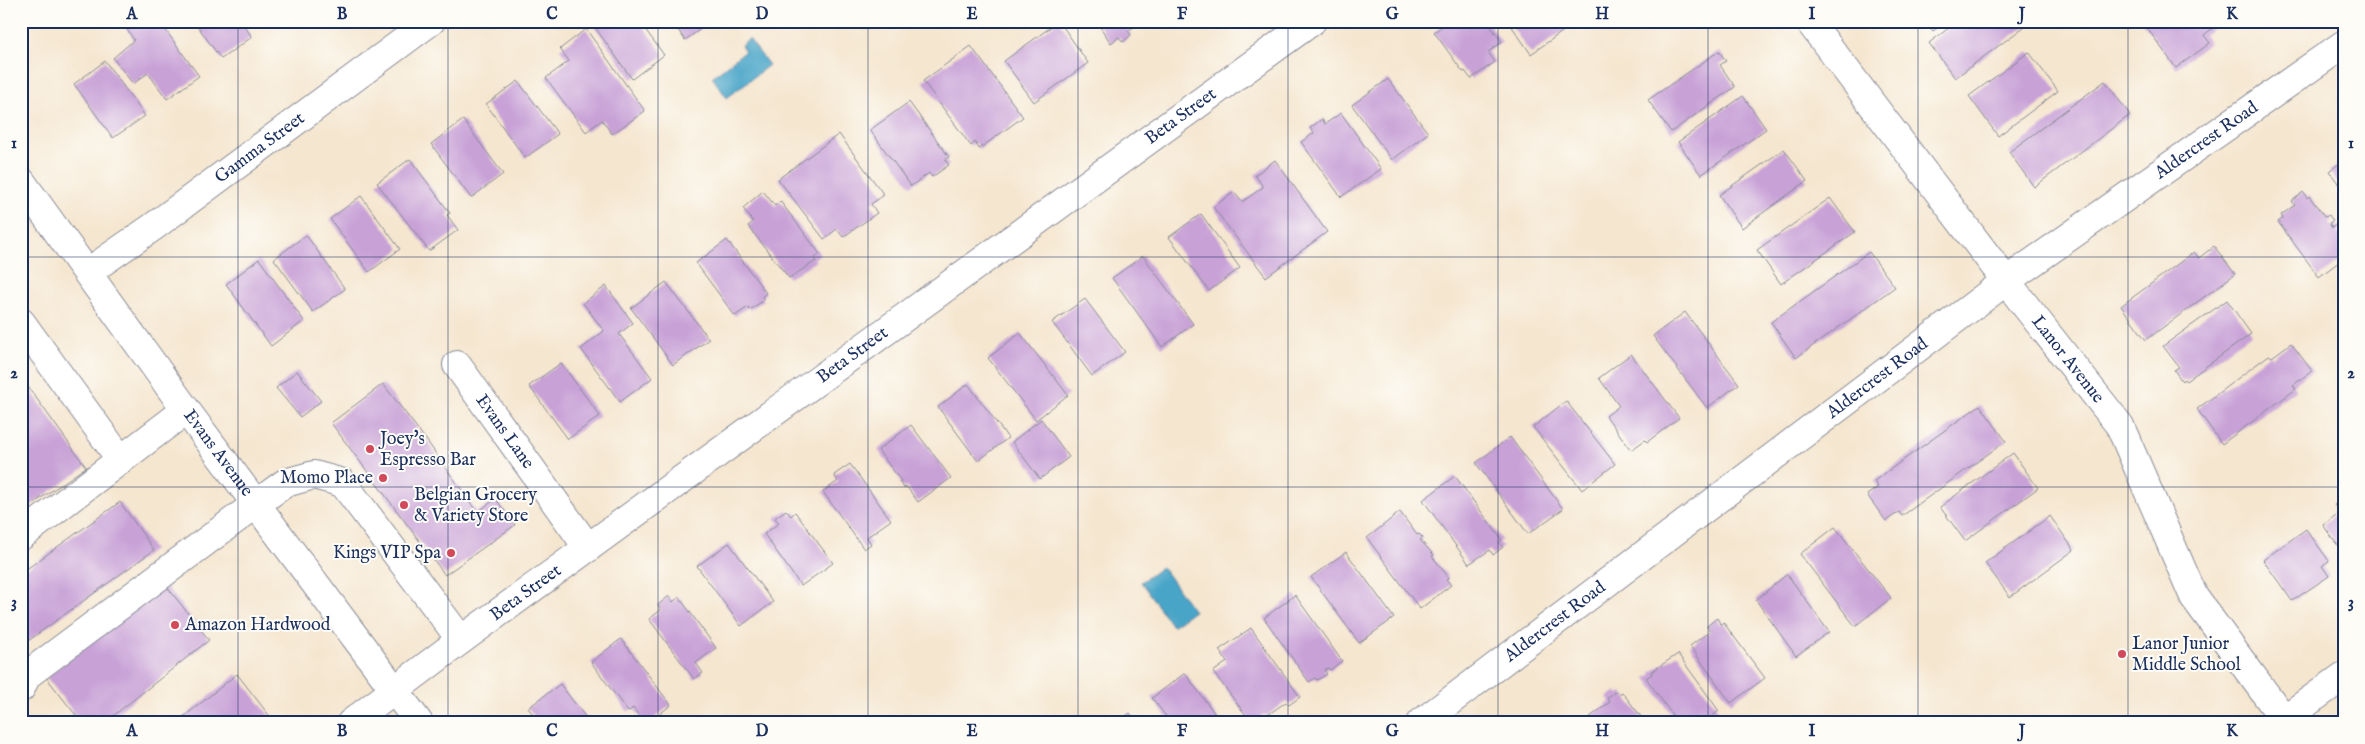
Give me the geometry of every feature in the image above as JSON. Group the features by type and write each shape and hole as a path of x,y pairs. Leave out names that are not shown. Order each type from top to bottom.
{"street":[{"name":"Gamma Street","path":"88,272 153,227 430,21"},
{"name":"Beta Street","path":"351,723 461,640 1312,21"},
{"name":"Lanor Avenue","path":"1809,21 2006,281 2120,426 2194,597 2285,721"},
{"name":"Aldercrest Road","path":"1421,723 2006,281 2344,44"},
{"name":"Evans Avenue","path":"21,181 186,410 419,723"},
{"path":"21,322 121,460"},
{"name":"Evans Lane","path":"457,365 588,548"},
{"path":"21,536 186,410"},
{"path":"21,688 27,675 256,504 285,483 314,475 343,483 461,640"},
{"path":"2285,721 2344,676"}],"water":[{"path":"749,39 769,65 727,98 712,77 745,51 741,45"},
{"path":"1162,567 1194,611 1172,626 1141,582"}],"building":[{"path":"135,21 159,21 199,76 167,99 148,73 133,84 113,58 134,40 126,28"},
{"path":"194,21 241,21 252,37 221,59"},
{"path":"598,21 639,21 664,55 632,79 594,26"},
{"path":"672,21 712,21 685,40"},
{"path":"1059,21 1088,63 1034,102 1004,61"},
{"path":"1096,21 1142,21 1128,31 1131,35 1123,42 1119,37 1111,43"},
{"path":"1449,21 1487,21 1502,42 1488,52 1495,62 1471,79 1465,71 1463,72 1434,32"},
{"path":"1508,21 1565,21 1569,27 1531,54"},
{"path":"1925,21 1946,21 1933,31"},
{"path":"1958,21 2026,21 2028,24 1955,78 1929,43"},
{"path":"2142,21 2222,21 2204,35 2210,43 2176,68"},
{"path":"586,29 645,111 612,134 602,120 586,132 546,78 569,61 560,49"},
{"path":"971,46 1023,117 979,149 975,142 971,146 923,81"},
{"path":"1719,51 1726,61 1720,65 1735,87 1671,132 1648,100"},
{"path":"2029,52 2058,91 1998,136 1969,96"},
{"path":"105,61 145,116 113,138 74,84"},
{"path":"1388,79 1428,133 1392,160 1352,105"},
{"path":"518,81 558,134 525,158 486,104"},
{"path":"2105,81 2130,115 2034,187 2009,152"},
{"path":"1743,96 1766,129 1701,175 1678,142"},
{"path":"909,102 949,157 945,160 949,165 932,177 929,173 911,186 870,130"},
{"path":"1341,113 1381,169 1341,197 1301,142 1314,133 1310,128 1322,119 1325,124"},
{"path":"463,120 503,174 471,198 431,144"},
{"path":"839,134 884,195 871,204 877,213 843,237 837,229 824,239 778,179"},
{"path":"1784,149 1807,181 1742,228 1719,195"},
{"path":"410,159 450,213 447,215 458,230 429,251 377,183"},
{"path":"1275,160 1327,232 1266,277 1213,207 1234,192 1242,202 1263,187 1255,175"},
{"path":"2344,160 2344,191 2329,171"},
{"path":"763,191 775,206 780,201 820,254 814,259 816,261 789,278 748,226 753,222 743,208"},
{"path":"2303,192 2307,198 2309,196 2325,217 2329,215 2333,221 2329,223 2332,228 2336,224 2340,230 2337,232 2344,242 2344,258 2319,277 2278,222 2283,218 2281,215 2295,205 2292,201"},
{"path":"361,196 400,249 369,272 330,219"},
{"path":"1830,198 1855,232 1781,284 1757,250"},
{"path":"1201,214 1240,268 1209,291 1169,237"},
{"path":"306,235 345,289 313,312 274,259"},
{"path":"727,240 766,293 762,297 764,300 750,310 748,307 735,316 696,263"},
{"path":"2214,246 2235,274 2146,340 2121,306 2194,252 2199,258"},
{"path":"1869,252 1895,287 1796,358 1771,322"},
{"path":"1143,256 1193,324 1162,347 1112,278"},
{"path":"259,259 304,321 271,346 226,284"},
{"path":"666,282 709,339 673,365 631,308"},
{"path":"606,286 633,323 619,334 652,378 620,402 581,349 604,331 583,303"},
{"path":"1085,299 1125,352 1092,376 1052,322"},
{"path":"2227,300 2251,334 2186,381 2184,379 2182,381 2174,370 2179,367 2163,346"},
{"path":"1685,312 1739,384 1707,408 1653,336"},
{"path":"1020,333 1068,395 1036,420 988,358"},
{"path":"2291,343 2312,371 2293,385 2296,389 2222,444 2197,409 2269,355 2272,357"},
{"path":"1631,354 1679,418 1647,442 1645,440 1631,450 1606,416 1619,406 1599,378"},
{"path":"561,363 600,416 568,439 529,386"},
{"path":"297,371 321,401 300,417 276,388"},
{"path":"21,377 86,467 21,512"},
{"path":"383,384 427,441 477,512 496,499 515,525 445,575 331,423"},
{"path":"968,384 1008,438 978,461 938,407"},
{"path":"1566,401 1615,464 1582,490 1533,427"},
{"path":"1980,405 2006,441 1902,516 1899,512 1886,521 1867,495 1878,487 1874,481"},
{"path":"1041,419 1069,457 1040,479 1012,442"},
{"path":"911,425 951,478 918,502 906,486 904,488 899,482 901,481 878,450"},
{"path":"1510,437 1563,509 1528,534 1476,463"},
{"path":"2013,453 2038,488 1965,541 1940,507"},
{"path":"850,464 891,520 867,537 871,544 864,549 823,492 838,481 834,475"},
{"path":"1455,476 1502,540 1499,542 1503,547 1493,555 1490,550 1469,564 1423,500"},
{"path":"2344,498 2344,554 2323,525 2340,512 2334,505"},
{"path":"120,502 154,550 21,646 21,573"},
{"path":"786,510 791,516 795,512 833,563 801,586 764,534 779,523 775,518"},
{"path":"1400,512 1417,535 1419,534 1423,538 1420,540 1434,555 1432,556 1449,578 1446,579 1451,585 1420,609 1367,538"},
{"path":"2050,516 2074,550 2010,597 1985,563"},
{"path":"1835,527 1891,598 1855,626 1800,554"},
{"path":"2306,529 2329,561 2322,566 2329,576 2292,601 2263,560"},
{"path":"729,543 773,602 741,626 697,566"},
{"path":"1346,552 1394,618 1359,643 1311,577"},
{"path":"1787,574 1829,632 1796,656 1756,600"},
{"path":"164,583 209,640 104,723 82,723 46,677"},
{"path":"1295,595 1342,661 1330,670 1328,668 1324,670 1327,674 1309,682 1264,618"},
{"path":"669,596 673,602 679,597 716,648 696,663 703,673 694,679 649,619 661,610 658,605"},
{"path":"1717,618 1721,625 1723,622 1765,678 1731,703 1690,646 1710,631 1707,626"},
{"path":"1251,628 1300,697 1289,705 1286,702 1252,723 1213,672 1227,662 1219,650"},
{"path":"621,639 671,705 648,723 645,723 633,708 628,712 591,662"},
{"path":"1678,654 1719,711 1703,723 1678,723 1646,678 1652,674 1651,672"},
{"path":"1185,673 1221,723 1171,723 1152,698"},
{"path":"237,674 275,723 176,723"},
{"path":"560,684 590,723 540,723 528,708"},
{"path":"1616,691 1619,694 1622,692 1646,723 1593,723 1590,717 1610,702 1607,698"},
{"path":"1130,713 1137,723 1117,723"}],"place":[{"name":"Joey's Espresso Bar","path":"370,449"},
{"name":"Momo Place","path":"383,478"},
{"name":"Belgian Grocery & Variety Store","path":"404,505"},
{"name":"Kings VIP Spa","path":"451,553"},
{"name":"Amazon Hardwood","path":"175,625"},
{"name":"Lanor Junior Middle School","path":"2122,654"}]}
